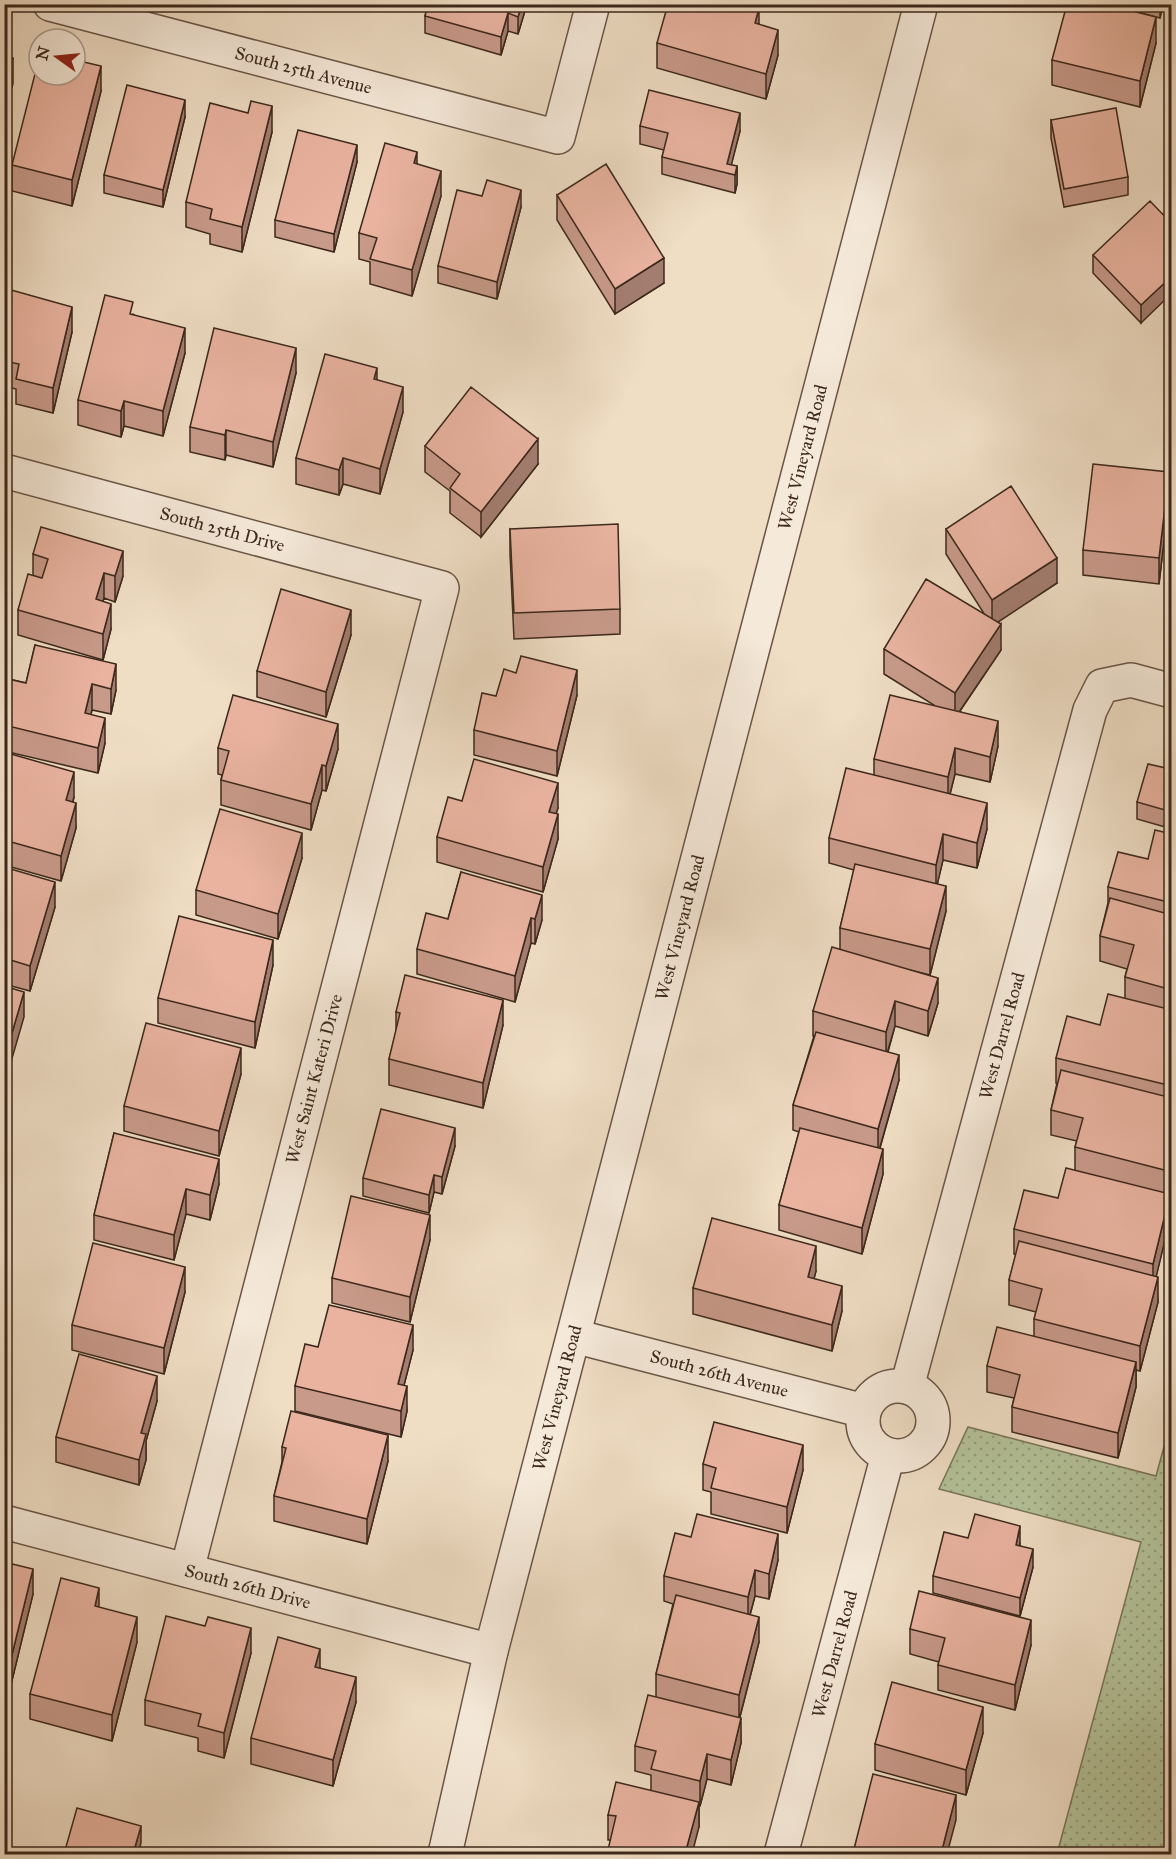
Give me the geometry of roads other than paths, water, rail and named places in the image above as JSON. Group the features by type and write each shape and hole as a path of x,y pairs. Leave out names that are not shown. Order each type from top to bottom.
{"street":[{"name":"South 25th Avenue","path":"50,4 129,14 558,137 593,4"},
{"name":"West Vineyard Road","path":"445,1854 491,1651 921,4"},
{"name":"South 25th Drive","path":"4,471 442,588"},
{"name":"West Saint Kateri Drive","path":"187,1570 442,588"},
{"name":"West Darrel Road","path":"907,1387 1090,710 1102,686 1131,680 1172,691"},
{"name":"South 26th Avenue","path":"574,1336 864,1411"},
{"path":"892,1386 907,1387 921,1394 930,1407 933,1423 929,1438 919,1450 904,1456 888,1455 874,1448 865,1435 864,1411 877,1392 892,1386"},
{"name":"West Darrel Road","path":"781,1854 888,1455"},
{"name":"South 26th Drive","path":"4,1522 491,1651"}]}
